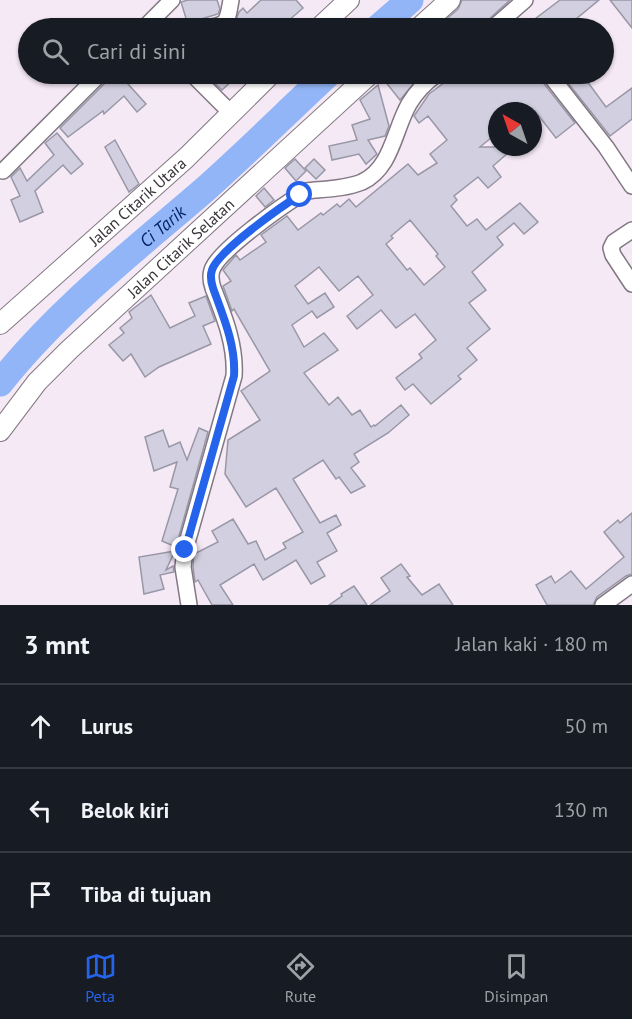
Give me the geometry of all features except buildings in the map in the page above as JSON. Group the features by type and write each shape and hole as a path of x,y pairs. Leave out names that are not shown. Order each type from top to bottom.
{"street":[{"path":"154,18 172,0"},
{"path":"228,18 231,0"},
{"path":"330,18 349,0"},
{"path":"430,18 450,0"},
{"path":"510,18 525,0"},
{"path":"3,171 90,84"},
{"path":"202,84 231,113"},
{"name":"Jalan Citarik Utara","path":"0,324 186,158 261,84"},
{"name":"Jalan Citarik Selatan","path":"0,431 37,382 69,350 359,84"},
{"path":"189,605 183,567 185,550 234,376 235,361 232,344 213,288 212,269 249,232 306,191 359,183 371,177 386,158 409,103 426,84"},
{"path":"557,84 606,147 632,186"},
{"path":"632,230 614,242 611,248 632,284"},
{"path":"603,605 632,584"}],"waterway":[{"name":"Ci Tarik","path":"389,18 410,0"},
{"name":"Ci Tarik","path":"0,383 22,356 71,306 218,178 317,84"}],"route":[{"path":"185,550 223,422 234,376 235,361 232,344 213,288 212,269 249,232 300,195"}]}
